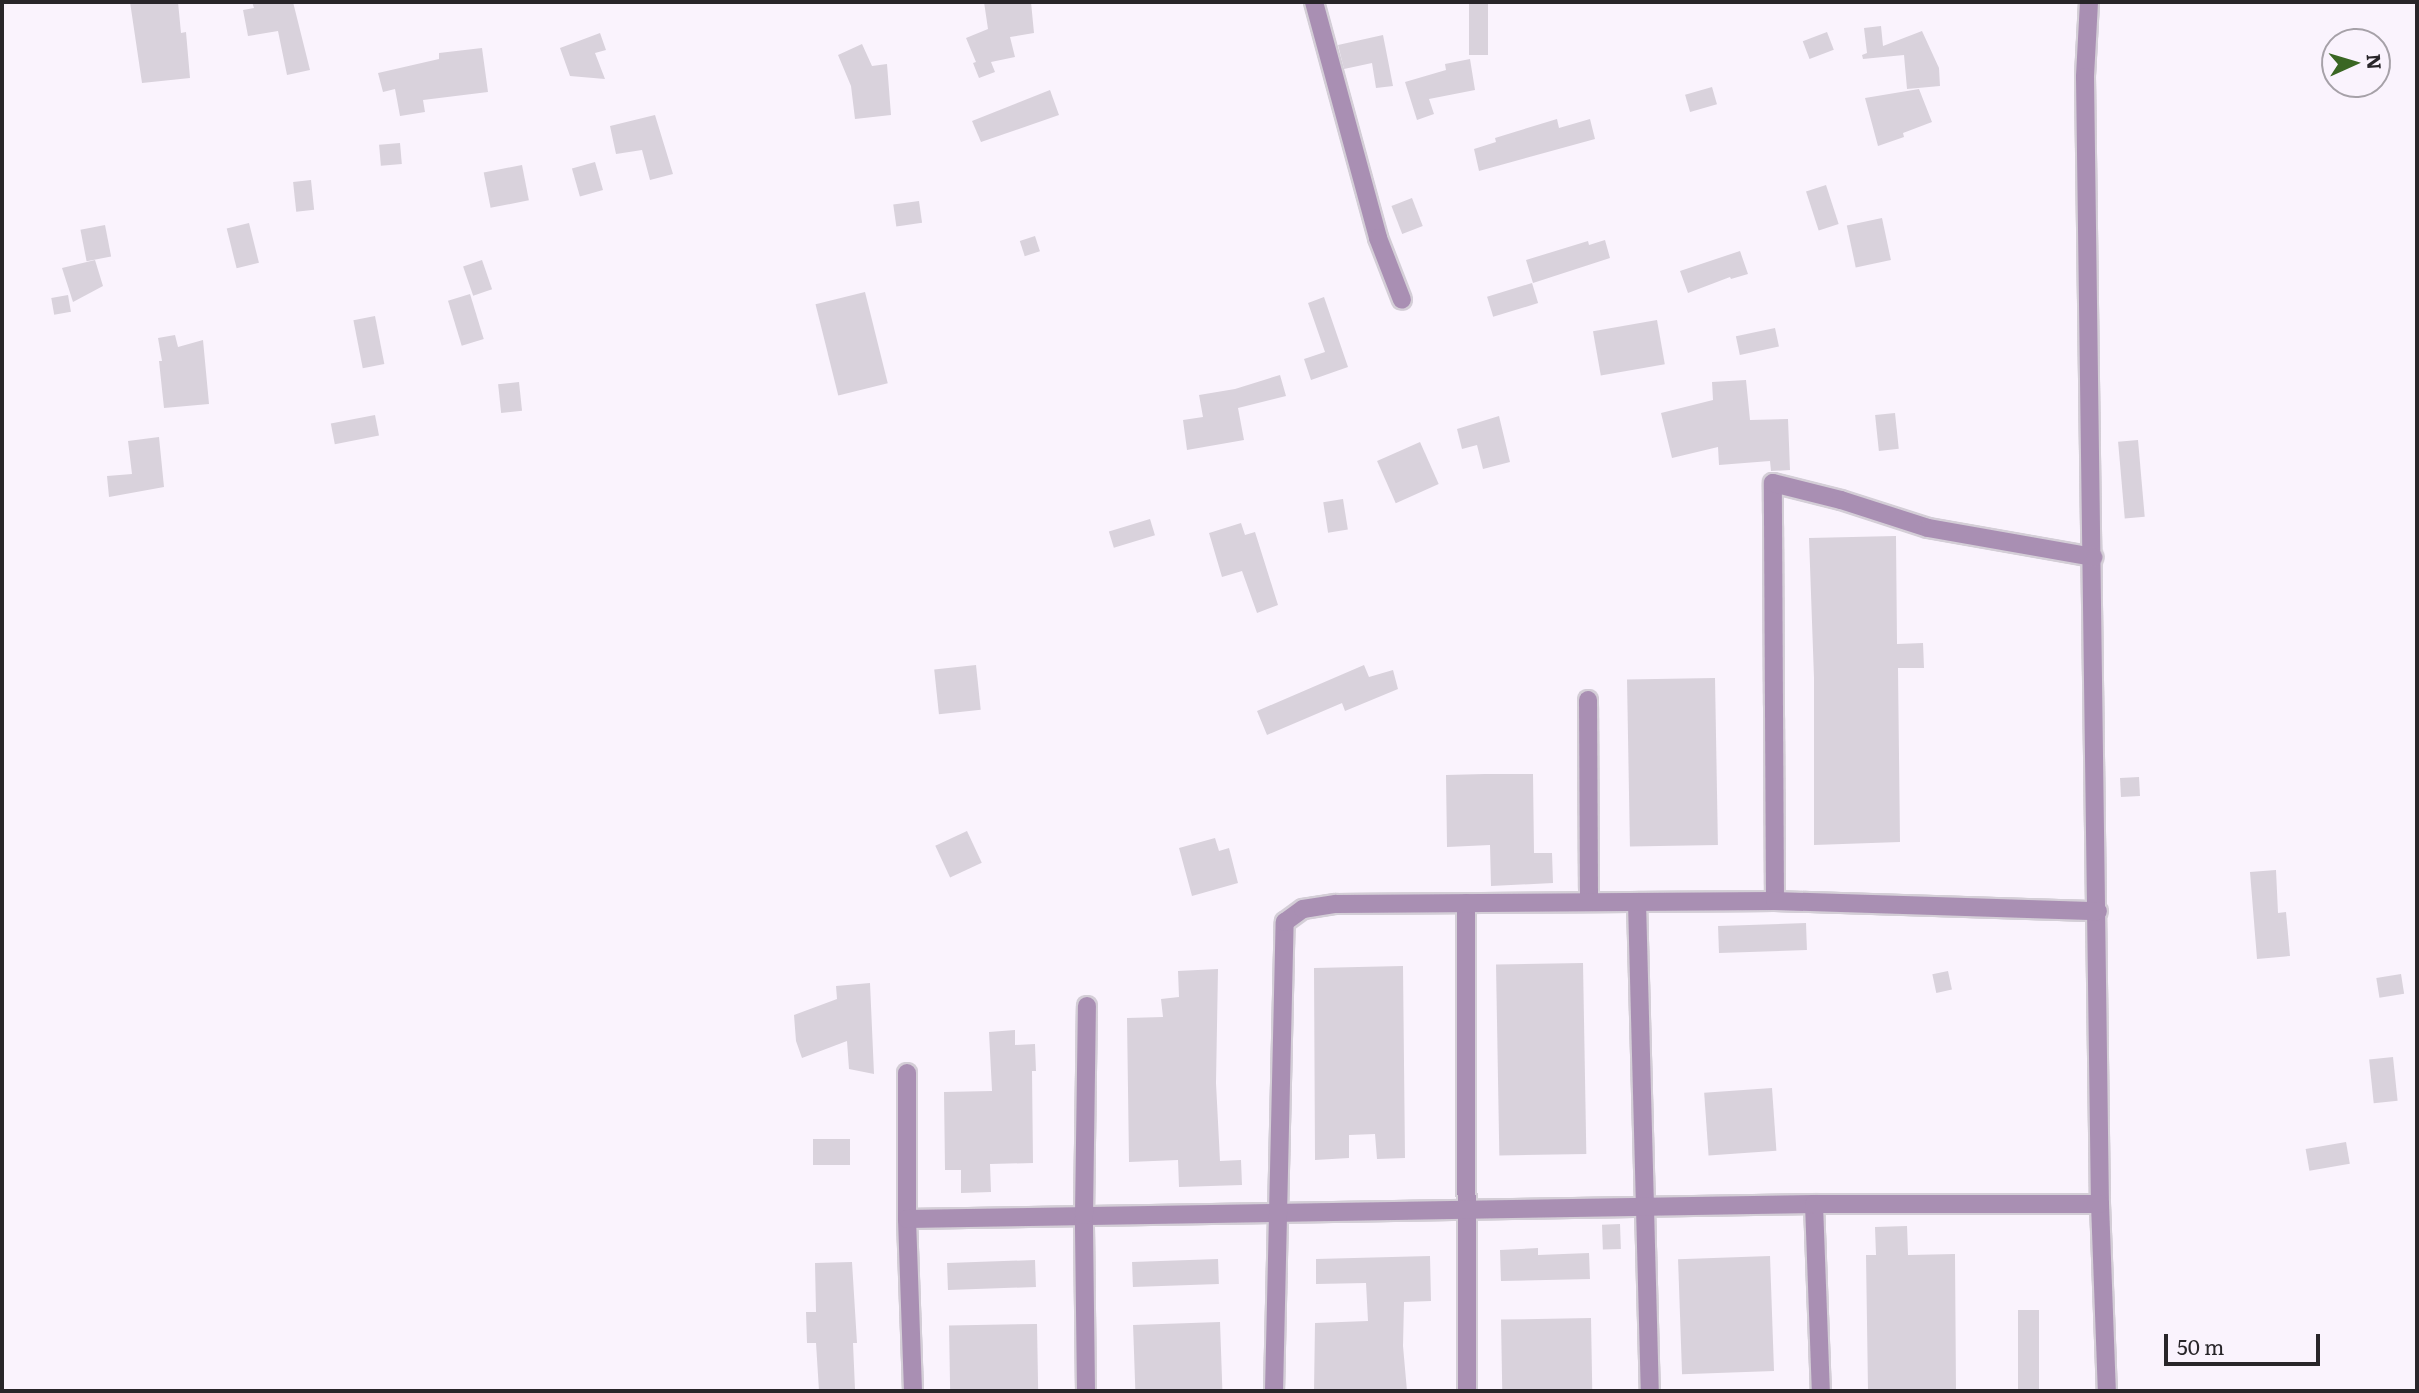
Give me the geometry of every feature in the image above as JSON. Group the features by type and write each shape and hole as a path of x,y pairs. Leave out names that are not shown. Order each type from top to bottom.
{"street":[{"path":"1314,2 1378,238 1402,300"},
{"path":"2089,2 2085,77 2100,1204 2107,1391"},
{"path":"1775,901 1773,483 1841,500 1928,528 2093,557"},
{"path":"1588,700 1589,902"},
{"path":"1274,1391 1284,922 1303,909 1336,904 1775,901 2098,911"},
{"path":"1637,902 1650,1391"},
{"path":"1466,903 1467,1391"},
{"path":"1086,1391 1084,1216 1087,1006"},
{"path":"907,1073 906,1219 913,1391"},
{"path":"906,1219 1278,1211 1645,1209 1814,1204 2100,1204"},
{"path":"1814,1204 1821,1391"}],"building":[{"path":"130,2 178,2 181,33 186,32 190,78 142,83"},
{"path":"252,2 293,2 310,70 287,75 278,31 248,36 243,10 254,8"},
{"path":"984,2 1031,2 1034,33 1010,37 1015,57 991,62 995,72 979,78 966,38 988,29"},
{"path":"1469,2 1488,2 1488,55 1469,55"},
{"path":"1881,26 1883,46 1922,31 1939,68 1940,86 1907,89 1904,55 1863,59 1862,55 1867,53 1864,28"},
{"path":"1827,32 1834,50 1810,59 1803,41"},
{"path":"600,33 606,50 595,53 605,79 570,76 560,48"},
{"path":"1383,35 1393,86 1376,88 1372,63 1344,69 1338,45"},
{"path":"862,44 872,66 887,64 891,115 855,119 851,86 838,55"},
{"path":"482,48 488,92 423,100 425,112 400,116 395,89 383,92 378,73 439,59 439,53"},
{"path":"1470,59 1475,90 1429,99 1434,114 1417,120 1405,82 1446,70 1445,64"},
{"path":"1712,87 1717,104 1690,112 1685,95"},
{"path":"1919,89 1932,122 1903,133 1904,137 1878,146 1865,98"},
{"path":"1050,90 1059,115 981,142 972,121"},
{"path":"655,115 673,174 650,180 642,150 616,154 610,126"},
{"path":"1557,119 1559,128 1590,119 1595,139 1479,171 1474,149 1496,142 1495,138"},
{"path":"400,143 402,164 381,166 379,145"},
{"path":"595,162 603,190 580,196 572,169"},
{"path":"522,165 529,200 491,208 484,172"},
{"path":"311,180 314,210 296,212 293,182"},
{"path":"1826,185 1839,224 1819,230 1806,191"},
{"path":"1412,198 1423,226 1402,234 1391,206"},
{"path":"919,201 922,223 896,226 893,205"},
{"path":"1882,218 1891,260 1856,268 1847,225"},
{"path":"249,223 259,263 237,268 227,229"},
{"path":"105,225 111,256 87,261 80,230"},
{"path":"1035,236 1040,251 1025,256 1020,241"},
{"path":"1605,240 1610,258 1533,283 1526,260 1588,241 1589,245"},
{"path":"1740,251 1748,274 1731,279 1730,277 1688,293 1680,271"},
{"path":"95,260 103,286 73,302 62,268"},
{"path":"482,260 492,289 473,296 463,267"},
{"path":"1532,283 1538,303 1493,317 1487,297"},
{"path":"865,292 888,383 838,396 816,304"},
{"path":"470,294 484,339 462,346 448,301"},
{"path":"68,295 71,312 54,315 51,298"},
{"path":"1324,297 1348,367 1311,380 1304,359 1325,352 1308,303"},
{"path":"375,316 384,364 363,368 353,320"},
{"path":"1657,320 1665,364 1601,376 1593,331"},
{"path":"1775,328 1779,347 1740,355 1736,336"},
{"path":"175,335 178,347 203,340 209,404 164,408 158,338"},
{"path":"1280,375 1286,396 1238,408 1244,440 1187,450 1183,420 1203,417 1199,395 1235,389"},
{"path":"1746,380 1750,420 1788,419 1790,470 1771,471 1770,461 1719,465 1718,447 1672,458 1661,413 1713,400 1712,382"},
{"path":"519,382 522,411 501,413 498,384"},
{"path":"1895,413 1899,449 1879,451 1875,415"},
{"path":"375,415 379,436 335,444 331,424"},
{"path":"1499,416 1510,462 1483,469 1477,445 1462,449 1457,429"},
{"path":"159,437 164,487 109,497 107,476 132,474 128,441"},
{"path":"2138,440 2145,517 2125,518 2118,442"},
{"path":"1420,442 1439,484 1396,503 1377,461"},
{"path":"1343,499 1348,530 1328,533 1323,502"},
{"path":"1150,519 1155,535 1114,548 1109,532"},
{"path":"1241,523 1245,535 1255,532 1278,605 1257,613 1242,571 1222,577 1209,533"},
{"path":"1896,536 1897,644 1923,643 1924,668 1898,668 1900,842 1814,845 1814,678 1809,538"},
{"path":"976,665 981,710 939,714 934,669"},
{"path":"1364,665 1369,677 1393,670 1398,689 1345,711 1342,703 1267,735 1257,711"},
{"path":"1715,678 1718,845 1630,847 1627,680"},
{"path":"1533,774 1534,853 1552,853 1553,883 1491,886 1490,845 1447,847 1446,775"},
{"path":"2139,777 2140,796 2121,797 2120,778"},
{"path":"967,831 982,863 950,878 935,846"},
{"path":"1215,838 1219,851 1229,848 1238,883 1192,896 1179,848"},
{"path":"2276,870 2278,913 2286,912 2290,956 2257,959 2250,872"},
{"path":"1806,923 1807,950 1719,953 1718,926"},
{"path":"1583,963 1586,1154 1499,1155 1496,965"},
{"path":"1403,966 1405,1158 1377,1159 1375,1134 1349,1135 1349,1158 1315,1160 1314,968"},
{"path":"1218,969 1216,1083 1220,1161 1241,1160 1242,1185 1179,1187 1178,1160 1129,1162 1127,1018 1163,1017 1161,999 1179,997 1178,971"},
{"path":"1948,971 1952,990 1936,993 1932,974"},
{"path":"2401,974 2404,994 2379,998 2376,978"},
{"path":"870,983 874,1074 849,1069 847,1041 802,1058 796,1041 794,1015 837,999 836,986"},
{"path":"1015,1030 1015,1045 1035,1044 1036,1071 1032,1071 1033,1163 990,1164 991,1192 961,1193 961,1170 945,1170 944,1092 992,1091 989,1032"},
{"path":"2393,1057 2398,1101 2374,1103 2369,1060"},
{"path":"1772,1088 1776,1151 1709,1156 1704,1093"},
{"path":"813,1139 850,1139 850,1165 813,1165"},
{"path":"2346,1142 2350,1164 2309,1171 2306,1149"},
{"path":"1620,1224 1621,1249 1603,1250 1602,1225"},
{"path":"1907,1226 1908,1255 1955,1254 1956,1391 1868,1391 1866,1255 1876,1255 1875,1227"},
{"path":"1538,1248 1538,1255 1589,1253 1590,1279 1501,1281 1500,1250"},
{"path":"1430,1256 1431,1301 1404,1302 1403,1346 1407,1391 1314,1391 1315,1323 1368,1321 1366,1283 1316,1284 1316,1259"},
{"path":"1770,1256 1774,1371 1682,1374 1678,1259"},
{"path":"1218,1259 1219,1284 1133,1287 1132,1262"},
{"path":"1035,1260 1036,1287 948,1290 947,1263"},
{"path":"852,1262 857,1343 853,1343 855,1389 819,1391 816,1343 807,1343 806,1312 816,1312 815,1263"},
{"path":"2018,1310 2039,1310 2039,1391 2018,1391"},
{"path":"1591,1318 1592,1391 1502,1391 1501,1320"},
{"path":"1220,1322 1222,1391 1135,1391 1133,1325"},
{"path":"1037,1324 1038,1391 950,1391 949,1326"}]}
